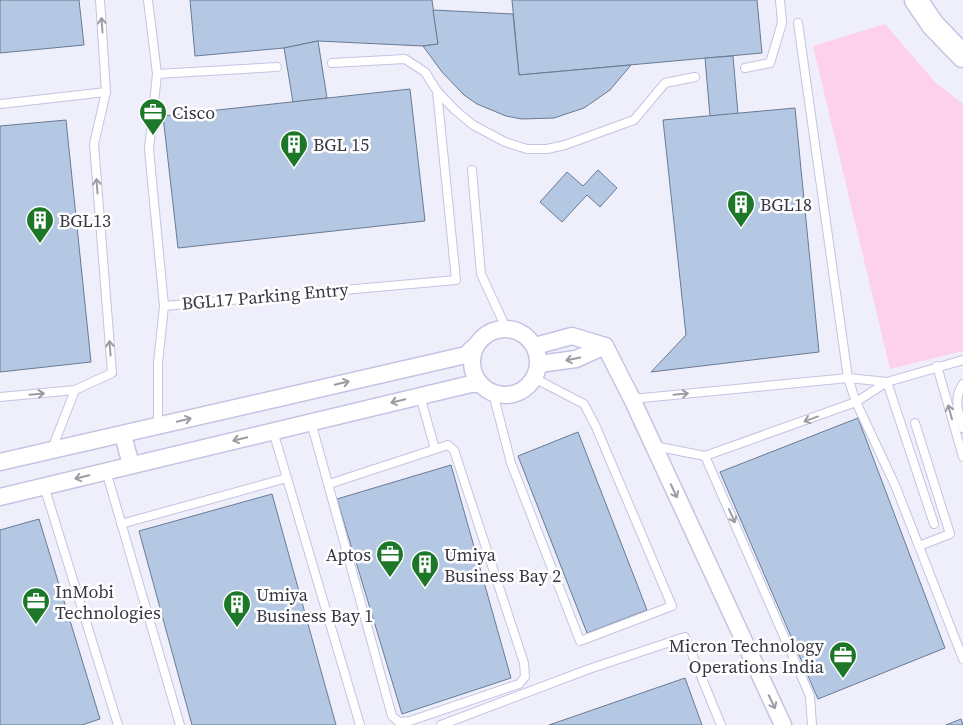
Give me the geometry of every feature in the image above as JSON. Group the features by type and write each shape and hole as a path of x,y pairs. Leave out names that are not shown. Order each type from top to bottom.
{"main road":[{"path":"916,0 933,25 963,56"}],"street":[{"path":"0,462 466,355 488,332 506,328 523,333 534,346 536,371"},
{"path":"534,346 572,336 605,346 632,399 783,725"},
{"path":"0,497 471,384 505,396 518,393 536,371 576,359 605,346"},
{"path":"474,347 471,364 487,389"},
{"path":"123,435 131,465"}],"lane":[{"path":"0,398 74,390 112,373 94,144 106,92 100,0"},
{"path":"148,0 157,74 149,149 164,306"},
{"path":"744,68 770,63 782,23 780,0"},
{"path":"798,23 848,378 856,402 895,486 963,658"},
{"path":"332,64 405,59 425,72 437,91 473,125 505,142 527,149 547,149 565,145 634,120 665,83 695,77"},
{"path":"157,74 277,66"},
{"name":"BGL17 Parking Entry","path":"158,426 158,363 164,306 456,280 437,91"},
{"path":"0,104 106,92"},
{"path":"472,170 481,274 506,328"},
{"path":"654,446 705,456 856,402 888,382 937,366 963,360"},
{"path":"937,366 963,457"},
{"path":"487,389 511,463 580,641 672,606 584,404 536,371"},
{"path":"632,399 848,378 888,382"},
{"path":"888,382 934,524"},
{"path":"963,384 957,393 956,405 963,428"},
{"path":"52,450 74,390"},
{"path":"420,396 435,449"},
{"path":"311,422 328,484 392,716 399,722 410,721 520,684 524,677 524,663 454,450 448,445 328,484"},
{"path":"915,423 950,534 919,546"},
{"path":"273,431 360,725"},
{"path":"705,456 810,696 812,725"},
{"path":"106,471 180,725"},
{"path":"121,524 287,478"},
{"path":"44,486 118,725"},
{"path":"441,725 589,669 685,636 721,725"}],"shaded area":[{"path":"885,24 935,82 963,104 963,351 890,369 813,46"}],"building":[{"path":"0,0 79,0 84,45 0,53"},
{"path":"190,0 432,0 438,44 423,46 318,41 284,48 195,56"},
{"path":"512,0 757,0 762,53 519,75"},
{"path":"433,10 513,14 519,75 631,65 610,90 584,108 554,118 522,119 506,116 477,104 464,95 442,72 423,46 438,44"},
{"path":"318,41 327,98 293,102 284,48"},
{"path":"733,56 738,114 710,116 705,58"},
{"name":"BGL 15","path":"410,89 425,221 178,248 163,116"},
{"name":"BGL18","path":"795,108 819,352 651,372 686,335 663,120"},
{"name":"BGL13","path":"66,120 91,362 0,372 0,126"},
{"path":"598,170 617,188 600,207 587,195 562,222 540,202 567,172 583,186"},
{"path":"858,418 945,648 818,699 720,472"},
{"path":"578,432 647,610 587,633 518,456"},
{"name":"Umiya Business Bay 2","path":"451,465 511,678 402,714 337,499"},
{"name":"Umiya Business Bay 1","path":"272,494 336,725 192,725 139,531"},
{"name":"InMobi Technologies","path":"39,519 100,719 82,725 0,725 0,530"},
{"path":"685,678 702,725 549,725"},
{"path":"961,719 963,725 946,725"}],"place":[{"name":"Cisco","path":"153,136"},
{"name":"BGL 15","path":"294,168"},
{"name":"BGL18","path":"741,228"},
{"name":"BGL13","path":"40,244"},
{"name":"Aptos","path":"390,578"},
{"name":"Umiya Business Bay 2","path":"425,588"},
{"name":"InMobi Technologies","path":"36,625"},
{"name":"Umiya Business Bay 1","path":"237,628"},
{"name":"Micron Technology Operations India","path":"843,679"}]}
